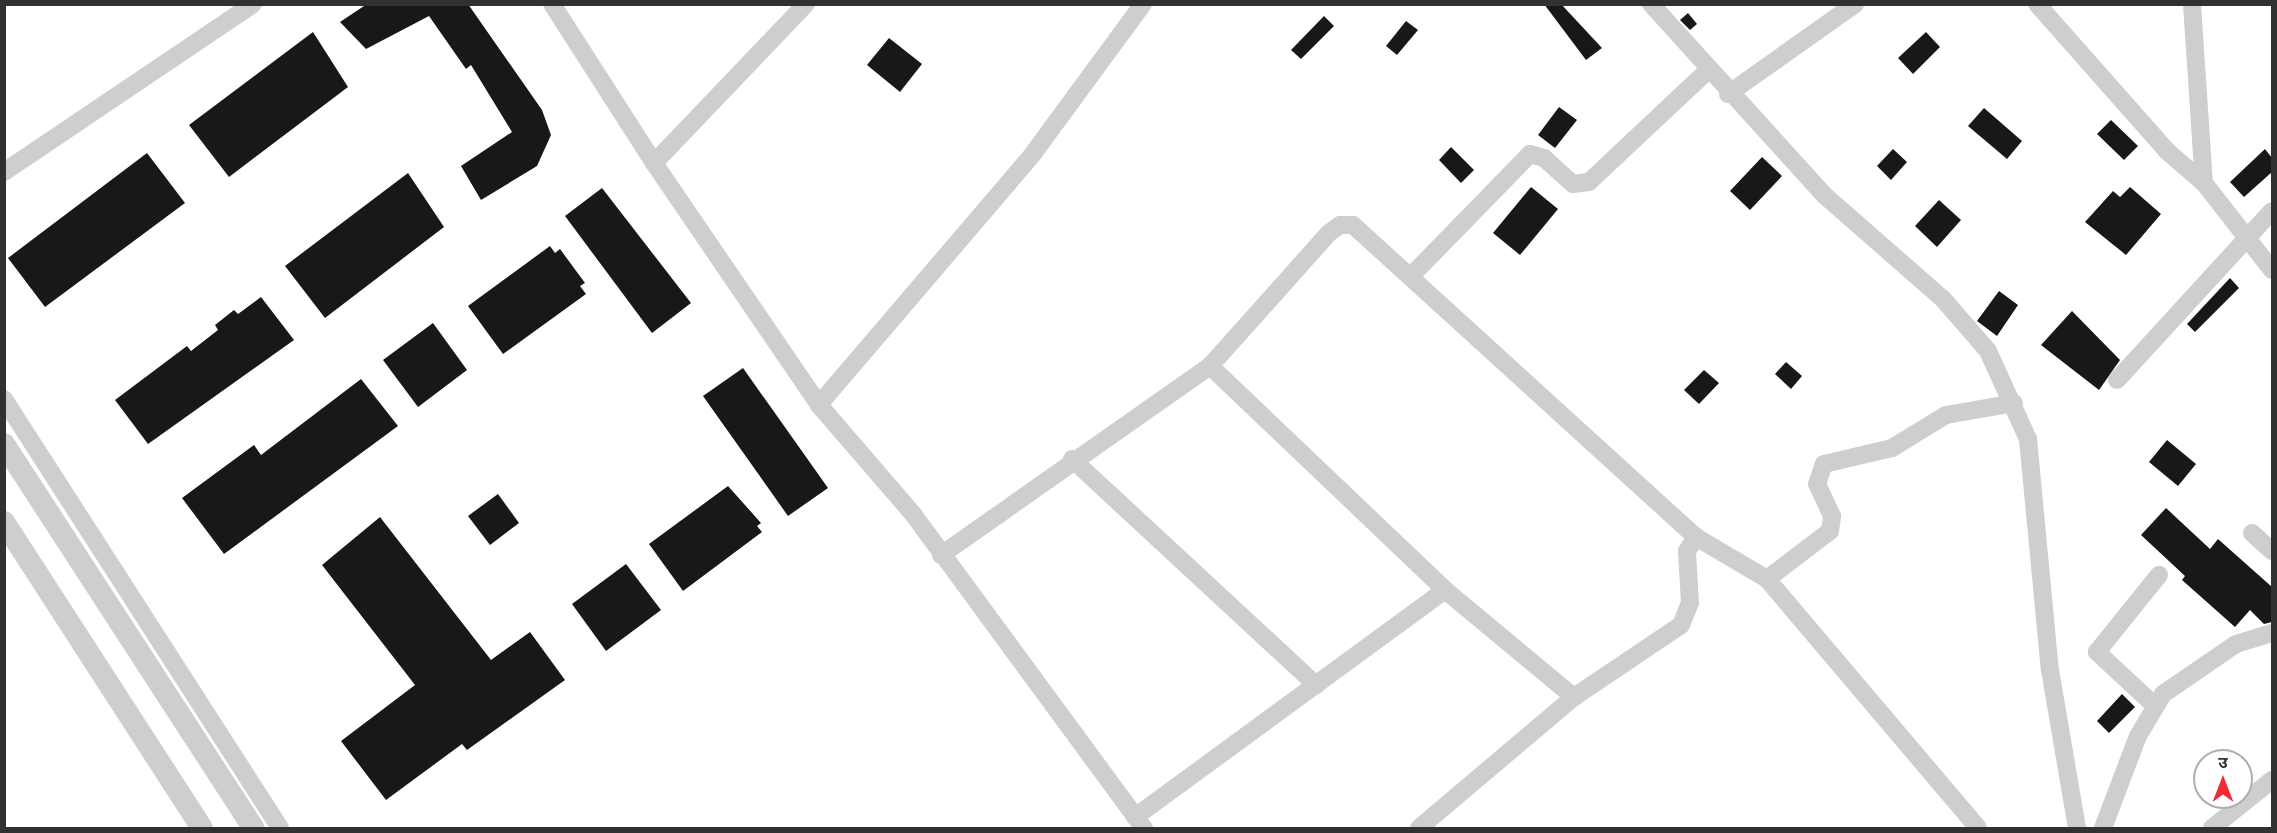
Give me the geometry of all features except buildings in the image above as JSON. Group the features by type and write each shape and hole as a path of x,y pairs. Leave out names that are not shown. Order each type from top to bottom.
{"street":[{"path":"4,172 148,80 253,4"},
{"path":"552,4 654,163 819,405 941,555 1139,823 1316,685 1445,590"},
{"path":"654,163 806,4"},
{"path":"819,405 1033,154 1143,4"},
{"path":"1651,4 1728,94 1833,204 1952,307 1988,351 2014,403 2028,439 2050,670 2077,828"},
{"path":"1728,94 1855,4"},
{"path":"2037,4 2167,151 2204,183 2243,237 2272,270"},
{"path":"2192,4 2204,183"},
{"path":"1411,276 1530,154 1544,158 1573,184 1589,182 1707,70"},
{"path":"2117,380 2243,237 2272,211"},
{"path":"941,555 1072,459 1210,366 1340,225 1364,230 1411,276 1696,537 1767,579 1978,828"},
{"path":"1210,366 1445,590 1574,697"},
{"path":"4,399 280,828"},
{"path":"1767,579 1830,531 1832,516 1817,484 1824,464 1892,448 1946,416 2014,403"},
{"path":"4,444 253,828"},
{"path":"1072,459 1316,685"},
{"path":"4,522 202,828"},
{"path":"2252,533 2272,551"},
{"path":"1419,828 1574,697 1681,625 1690,603 1687,551 1696,537"},
{"path":"2154,705 2097,652 2159,575"},
{"path":"2103,828 2154,705 2195,668 2236,644 2272,633"},
{"path":"2212,828 2272,780"}]}
